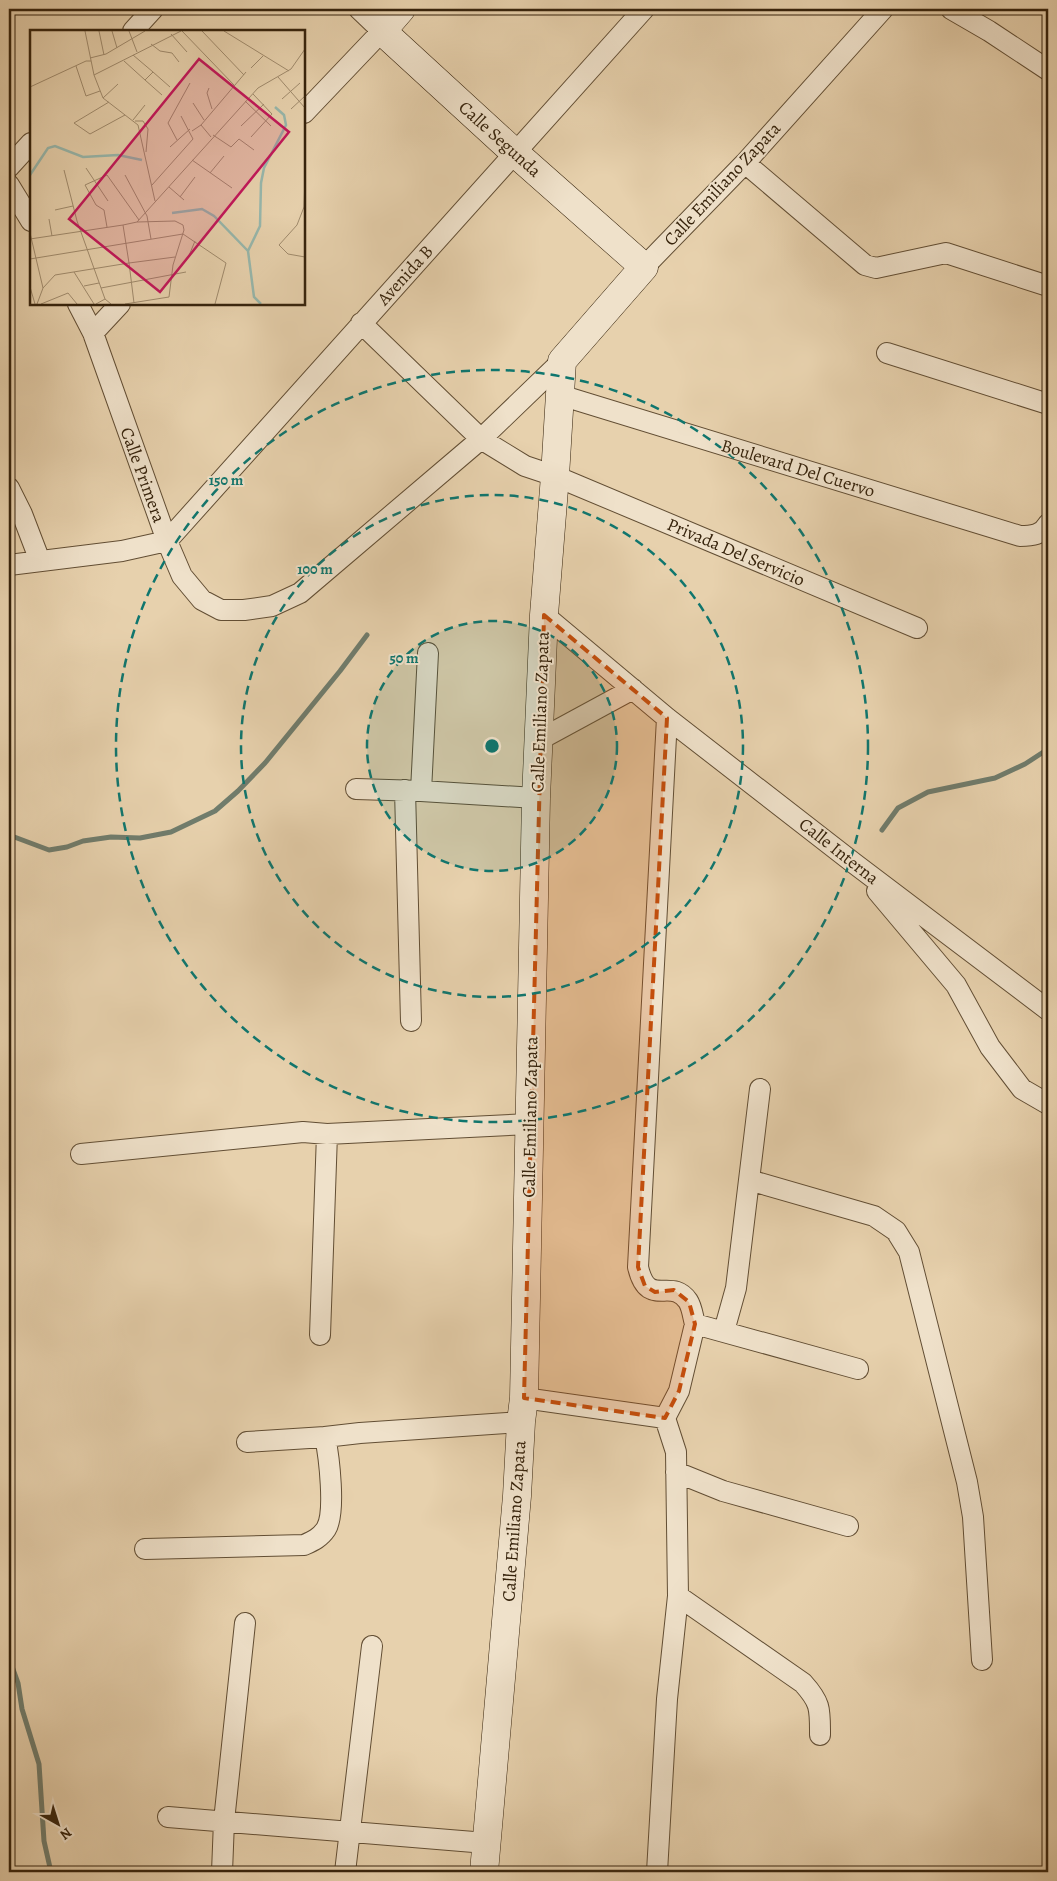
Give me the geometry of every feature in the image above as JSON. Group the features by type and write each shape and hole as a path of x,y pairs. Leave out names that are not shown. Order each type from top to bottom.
{"main road":[{"path":"382,31 401,9"},
{"name":"Calle Segunda","path":"382,31 515,153 644,267"},
{"name":"Calle Emiliano Zapata","path":"484,1872 518,1496 530,1124 536,798 544,615 562,361 644,267"}],"street":[{"path":"134,30 153,9"},
{"name":"Calle Segunda","path":"359,9 382,31"},
{"name":"Avenida B","path":"167,541 644,9"},
{"name":"Calle Emiliano Zapata","path":"644,267 745,163 883,9"},
{"path":"950,9 989,31 1048,70"},
{"path":"305,111 382,31"},
{"path":"9,167 30,144"},
{"path":"745,163 864,265 876,268 946,253 1048,286"},
{"path":"9,185 30,219"},
{"name":"Calle Primera","path":"78,305 92,333 167,541 182,576 202,600 220,610 244,610"},
{"path":"92,333 119,305"},
{"name":"Privada Del Servicio","path":"361,323 481,438 525,466 555,476 917,628"},
{"path":"887,353 1048,404"},
{"name":"Calle Emiliano Zapata","path":"244,610 272,606 300,593 481,438 562,361"},
{"name":"Boulevard Del Cuervo","path":"560,396 1020,536 1042,530"},
{"path":"9,488 22,514 40,561"},
{"path":"9,565 122,551 167,541"},
{"name":"Calle Interna","path":"544,615 667,718 855,864 1048,1010"},
{"path":"411,1021 413,791 428,653"},
{"path":"539,740 633,689"},
{"path":"657,1872 666,1699 678,1596 676,1452 665,1418 679,1391 695,1324 689,1302 674,1290 655,1292 645,1286 640,1278 638,1267 667,718"},
{"path":"356,789 536,798"},
{"path":"855,864 956,985 990,1047 1022,1089 1048,1104"},
{"path":"724,1331 736,1288 760,1089"},
{"path":"81,1154 303,1132 327,1134 530,1124"},
{"path":"320,1335 327,1134"},
{"path":"749,1180 874,1216 896,1231 909,1252 967,1482 974,1517 982,1660"},
{"path":"695,1324 858,1369"},
{"path":"247,1442 369,1432 522,1410 665,1418"},
{"path":"145,1549 304,1545 318,1539 327,1528 331,1517 329,1458 325,1437"},
{"path":"676,1472 723,1491 848,1526"},
{"path":"678,1596 803,1683 814,1695 820,1708 820,1736"},
{"path":"222,1872 224,1821 245,1623"},
{"path":"345,1872 372,1646"},
{"path":"168,1817 486,1843"}],"highlighted area":[{"path":"544,615 667,718 638,1267 645,1286 655,1292 674,1290 689,1302 695,1324 679,1391 665,1418 524,1398"}],"waterway":[{"path":"9,835 49,850 67,847 83,841 111,837 140,838 171,832 215,811 238,791 265,763 367,635"},
{"path":"882,830 898,808 928,792 995,778 1025,764 1048,749"},
{"path":"9,1658 18,1683 22,1709 39,1764 44,1841 51,1872"}]}
